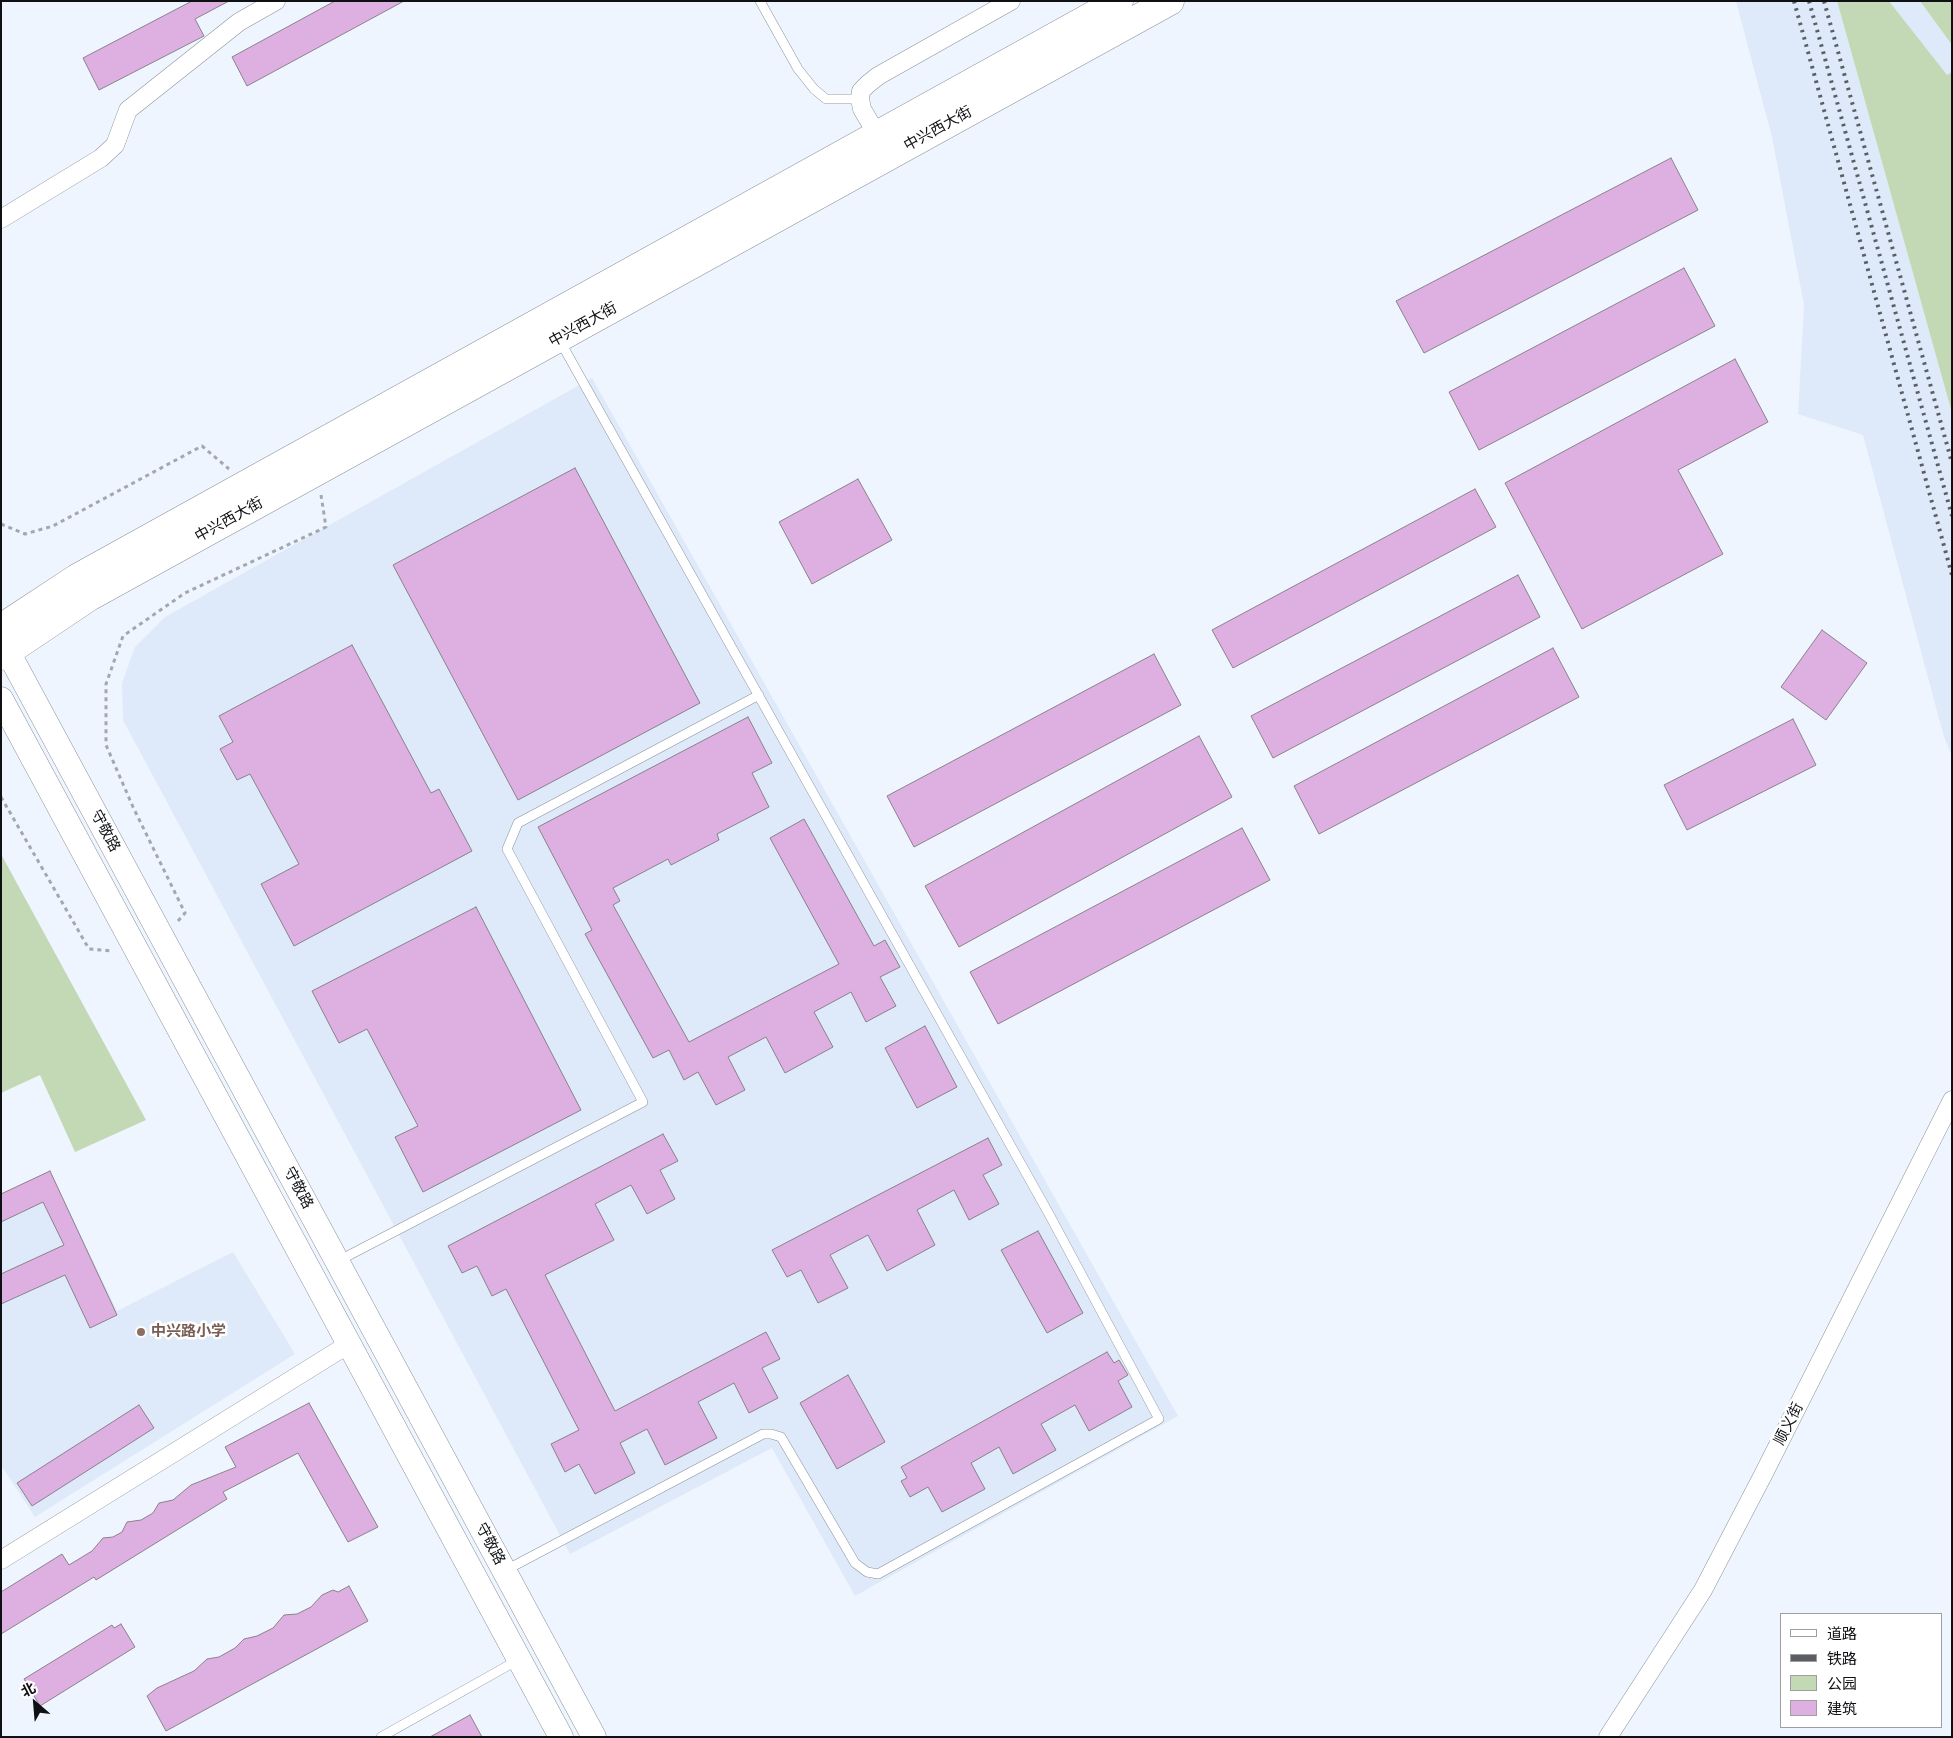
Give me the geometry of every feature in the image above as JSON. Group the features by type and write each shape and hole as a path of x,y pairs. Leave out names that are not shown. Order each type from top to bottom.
{"main road":[{"name":"中兴西大街","path":"3,643 77,578 1119,1"},
{"name":"中兴西大街","path":"3,643 317,472 1170,1"},
{"name":"守敬路","path":"3,643 594,1737"},
{"name":"守敬路","path":"1,699 561,1737"}],"street":[{"path":"1,219 101,158 115,145 128,110 239,22 276,1"},
{"path":"878,136 862,109 861,91 878,76 1011,1"},
{"name":"顺义街","path":"1608,1737 1702,1590 1763,1475 1952,1100"},
{"path":"1,1560 349,1344"}],"lane":[{"path":"760,1 798,69 814,89 826,99 860,99"},
{"path":"504,1571 763,1434 771,1434 781,1436 855,1563 867,1572 878,1574 1159,1419 1044,1206 558,338"},
{"path":"338,1261 643,1102 507,849 518,823 758,696"},
{"path":"381,1737 520,1660"}],"path":[{"path":"1,524 25,534 53,526 202,446 246,484"},
{"path":"164,940 184,913 106,745 106,684 123,636 185,593 326,527 317,472"},
{"path":"1,797 89,949 138,953"}],"shaded area":[{"path":"1736,1 1837,1 1952,413 1952,756 1944,737 1863,435 1798,414 1804,305 1772,137"},
{"path":"1889,1 1920,1 1952,45 1952,72 1947,76"},
{"path":"592,378 1178,1416 855,1596 772,1448 570,1554 123,720 122,683 135,647 165,617"},
{"name":"中兴路小学","path":"50,1171 117,1311 233,1252 295,1354 35,1517 1,1465 1,1194"}],"green space":[{"path":"1837,1 1889,1 1947,75 1952,72 1952,413"},
{"path":"1920,1 1952,1 1952,45"},
{"path":"1,854 146,1120 75,1152 40,1075 1,1093"}],"building":[{"path":"192,1 229,1 195,19 204,36 99,90 83,58"},
{"path":"335,1 404,1 247,86 232,57"},
{"path":"1671,158 1698,210 1424,353 1396,301"},
{"path":"1684,268 1715,326 1479,450 1449,392"},
{"path":"1735,359 1768,422 1678,470 1723,554 1582,629 1505,483"},
{"path":"575,468 700,703 518,800 393,565"},
{"path":"858,479 892,540 812,584 779,522"},
{"path":"1475,489 1496,527 1233,668 1212,630"},
{"path":"1518,575 1540,617 1273,758 1251,716"},
{"path":"1822,630 1867,663 1826,720 1781,687"},
{"path":"352,645 431,793 439,789 472,851 294,946 261,884 299,864 250,774 237,780 220,749 233,742 219,716"},
{"path":"1553,648 1579,697 1319,834 1294,786"},
{"path":"1154,654 1181,705 914,847 887,796"},
{"path":"748,717 772,763 752,773 769,807 717,834 719,840 671,865 668,859 613,888 620,901 613,905 689,1042 839,964 770,838 804,819 874,946 885,940 900,967 880,977 896,1006 866,1022 851,992 814,1012 833,1047 785,1073 766,1037 728,1057 745,1090 716,1105 698,1072 684,1080 669,1050 653,1058 585,934 592,930 538,827"},
{"path":"1793,719 1816,765 1687,830 1664,785"},
{"path":"1199,736 1232,797 959,947 925,886"},
{"path":"1242,828 1270,880 998,1024 970,972"},
{"path":"476,907 581,1110 423,1192 395,1137 418,1126 367,1029 339,1043 312,991"},
{"path":"925,1026 957,1087 917,1108 885,1048"},
{"path":"663,1134 678,1161 660,1170 675,1199 647,1214 631,1185 595,1204 614,1240 545,1275 615,1411 766,1332 780,1359 762,1368 778,1398 749,1413 734,1383 698,1402 717,1438 665,1465 647,1429 620,1443 635,1473 595,1494 579,1464 565,1472 551,1444 579,1430 506,1289 492,1296 477,1266 462,1273 448,1246"},
{"path":"988,1138 1002,1165 983,1175 999,1204 969,1220 954,1190 917,1210 935,1245 887,1271 868,1235 830,1255 848,1288 818,1303 801,1270 787,1277 772,1250"},
{"path":"50,1171 117,1315 90,1328 65,1275 1,1304 1,1274 64,1245 43,1202 1,1222 1,1194"},
{"path":"1038,1231 1083,1313 1047,1333 1001,1250"},
{"path":"1107,1352 1114,1363 1119,1360 1128,1375 1118,1381 1132,1407 1089,1431 1075,1405 1041,1424 1056,1450 1013,1474 999,1447 971,1463 985,1489 942,1512 928,1487 910,1497 901,1481 907,1478 901,1467"},
{"path":"848,1375 885,1442 837,1469 800,1403"},
{"path":"309,1403 378,1527 348,1542 298,1453 223,1492 227,1499 96,1580 94,1577 1,1634 1,1592 62,1554 69,1565 92,1551 103,1538 113,1537 122,1532 127,1522 141,1520 153,1513 159,1503 173,1500 191,1485 236,1467 225,1447"},
{"path":"139,1405 154,1428 32,1506 17,1483"},
{"path":"349,1586 368,1621 166,1731 147,1696 157,1688 194,1671 207,1659 219,1657 235,1648 244,1639 257,1636 273,1628 284,1615 297,1614 311,1607 322,1595 333,1590 338,1592"},
{"path":"121,1624 135,1647 40,1706 24,1679 112,1625 114,1628"},
{"path":"470,1715 482,1737 430,1737"}],"railway":[{"path":"1794,1 1952,575"},
{"path":"1809,1 1952,516"},
{"path":"1824,1 1952,463"}],"place":[{"name":"中兴路小学","path":"141,1332"}]}
